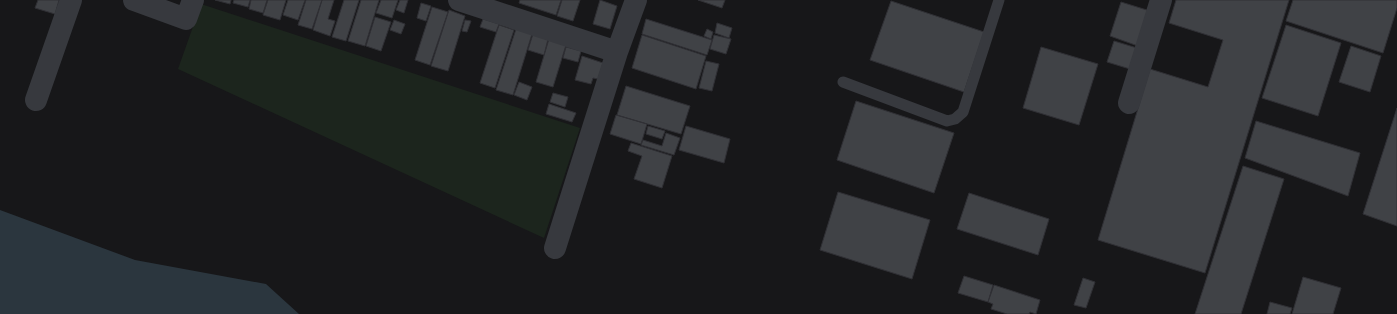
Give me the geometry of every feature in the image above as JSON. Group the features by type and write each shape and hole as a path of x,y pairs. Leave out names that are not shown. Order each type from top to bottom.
{"street":[{"path":"36,100 71,0"},
{"path":"134,0 186,19 193,0"},
{"path":"459,0 495,6 617,52"},
{"path":"555,248 617,52 636,0"},
{"path":"1129,103 1161,0"}],"lane":[{"path":"843,82 947,120 955,119 963,112 999,0"}],"shaded area":[{"path":"201,4 580,128 544,238 178,69"},
{"path":"0,210 135,260 266,284 299,314 0,314"}],"building":[{"path":"38,0 59,0 55,14 35,8"},
{"path":"215,0 231,0 230,4"},
{"path":"234,0 250,0 248,7 233,3"},
{"path":"251,0 267,0 263,13 249,9"},
{"path":"268,0 286,0 280,20 263,15"},
{"path":"288,0 305,0 298,20 283,15"},
{"path":"306,0 322,0 312,29 298,25"},
{"path":"322,0 334,0 328,19 335,21 330,36 313,30"},
{"path":"344,0 359,0 346,41 332,37"},
{"path":"361,0 379,0 365,46 348,41"},
{"path":"381,0 398,0 392,18 376,13"},
{"path":"400,0 408,0 404,13 396,10"},
{"path":"520,0 561,0 556,15 519,3"},
{"path":"562,0 580,0 573,21 557,16"},
{"path":"600,0 617,6 610,29 593,24"},
{"path":"698,0 725,0 722,8"},
{"path":"1176,0 1289,0 1205,273 1098,240 1150,69 1208,87 1223,40 1169,23"},
{"path":"1293,0 1397,0 1397,8 1383,53 1286,21"},
{"path":"891,1 984,32 964,92 870,60"},
{"path":"1121,2 1150,11 1138,46 1110,36"},
{"path":"421,3 431,6 426,21 417,18"},
{"path":"432,7 448,12 430,65 415,60"},
{"path":"449,10 465,16 448,71 431,66"},
{"path":"375,17 391,22 381,51 366,46"},
{"path":"483,19 499,24 496,32 480,27"},
{"path":"646,19 712,40 707,55 642,34"},
{"path":"394,20 405,24 401,34 390,30"},
{"path":"465,20 471,21 467,32 462,31"},
{"path":"717,23 732,28 729,38 715,33"},
{"path":"499,25 514,30 495,88 480,83"},
{"path":"1286,25 1341,43 1318,116 1262,98"},
{"path":"516,29 532,34 513,95 496,90"},
{"path":"707,29 713,32 711,39 704,36"},
{"path":"533,34 548,39 544,55 528,50"},
{"path":"642,35 706,56 696,89 632,68"},
{"path":"714,35 731,39 726,54 710,49"},
{"path":"549,39 566,45 553,87 536,82"},
{"path":"1114,41 1137,48 1130,69 1107,62"},
{"path":"1351,46 1381,56 1370,92 1339,82"},
{"path":"566,47 581,51 578,62 563,58"},
{"path":"1041,47 1098,64 1079,125 1023,108"},
{"path":"582,56 603,63 598,79 593,78 591,84 575,80"},
{"path":"706,61 719,64 712,91 699,88"},
{"path":"519,82 532,87 527,100 514,95"},
{"path":"626,86 690,106 681,134 617,115"},
{"path":"553,93 568,97 565,107 550,102"},
{"path":"856,101 954,133 934,193 837,160"},
{"path":"549,104 576,113 572,122 546,114"},
{"path":"1397,108 1397,226 1363,214"},
{"path":"616,115 647,124 641,144 610,134"},
{"path":"1256,121 1360,153 1348,196 1245,158"},
{"path":"648,126 665,131 662,139 646,134"},
{"path":"686,126 730,139 724,163 679,150"},
{"path":"666,133 680,138 674,155 641,145 643,140 662,146"},
{"path":"631,143 672,156 662,188 634,179 642,156 628,151"},
{"path":"1243,166 1284,179 1241,314 1195,314"},
{"path":"838,192 930,220 912,279 820,250"},
{"path":"969,193 1049,219 1038,255 957,229"},
{"path":"964,276 993,285 988,302 958,293"},
{"path":"1303,277 1341,288 1333,314 1292,314"},
{"path":"1083,278 1095,282 1086,308 1074,305"},
{"path":"994,285 1040,300 1036,314 1030,312 1029,314 1007,314 991,309 993,304 988,302"},
{"path":"1270,302 1292,308 1290,314 1267,314"}]}
